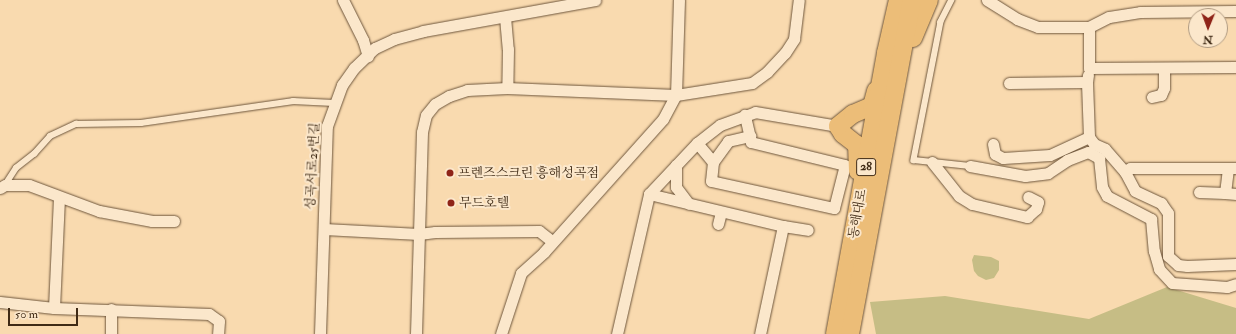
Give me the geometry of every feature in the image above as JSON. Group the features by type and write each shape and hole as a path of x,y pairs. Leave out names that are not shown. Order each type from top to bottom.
{"main road":[{"path":"858,212 857,145 843,134 838,126 853,114 872,106 886,53 891,0"},
{"name":"동해대로","path":"835,334 886,53 898,0"},
{"path":"850,334 912,0"},
{"path":"898,76 929,0"},
{"path":"857,295 859,334"}],"street":[{"path":"343,0 363,40 368,56"},
{"name":"성곡서로25번길","path":"320,334 327,126 334,103 342,85 354,68 375,48 394,38 423,31 595,0"},
{"path":"501,334 521,273 544,252 552,241 663,119 676,95 679,0"},
{"path":"416,334 422,132 426,115 435,104 449,96 467,90 507,88 676,95 752,83 767,72 785,53 794,39 799,0"},
{"path":"987,0 1017,19 1038,27 1089,27 1109,17 1140,12 1236,11"},
{"path":"505,17 508,49 507,88"},
{"path":"1089,27 1087,82 1089,137 1094,144 1105,149 1125,172 1135,191 1161,203 1168,213 1168,256 1178,265 1236,264"},
{"path":"1088,68 1236,67"},
{"path":"1152,97 1160,95 1164,88 1164,68"},
{"path":"1009,83 1087,82"},
{"path":"617,334 649,194 697,143 720,126 755,112 838,126"},
{"path":"745,115 750,136 751,142 845,165 834,208 711,181 714,162 728,141 750,136"},
{"path":"993,144 995,154 1003,158 1050,155 1089,137"},
{"path":"697,143 714,162"},
{"path":"970,166 1025,176 1048,173 1067,160 1088,152 1099,158 1102,187 1107,196 1151,219 1154,251 1159,269 1172,283 1227,287 1236,284"},
{"path":"932,162 959,196 972,204 1027,217 1036,209 1038,202 1028,197"},
{"path":"676,165 676,187 689,204"},
{"path":"1125,172 1130,168 1232,168 1231,194 1199,192"},
{"path":"2,186 29,185 100,211 152,221 174,221"},
{"path":"649,194 782,226 808,230"},
{"path":"54,308 59,197"},
{"path":"718,224 721,212"},
{"path":"760,334 782,226"},
{"path":"324,228 419,234 435,232 539,231 552,241"},
{"path":"0,302 54,308 111,309 209,314 218,321 218,334"},
{"path":"110,334 111,309"}],"lane":[{"path":"952,0 941,22 914,160 970,166"},
{"path":"2,186 16,168 34,154 50,136 76,124 141,124 293,101 334,103"}],"shaded area":[{"path":"974,255 991,257 999,261 999,270 994,278 986,280 978,276 974,271 972,260"},
{"path":"1167,287 1236,308 1236,334 876,334 870,302 945,296 1089,319"}],"place":[{"name":"프렌즈스크린 흥해성곡점","path":"450,173"},
{"name":"무드호텔","path":"451,203"}]}
